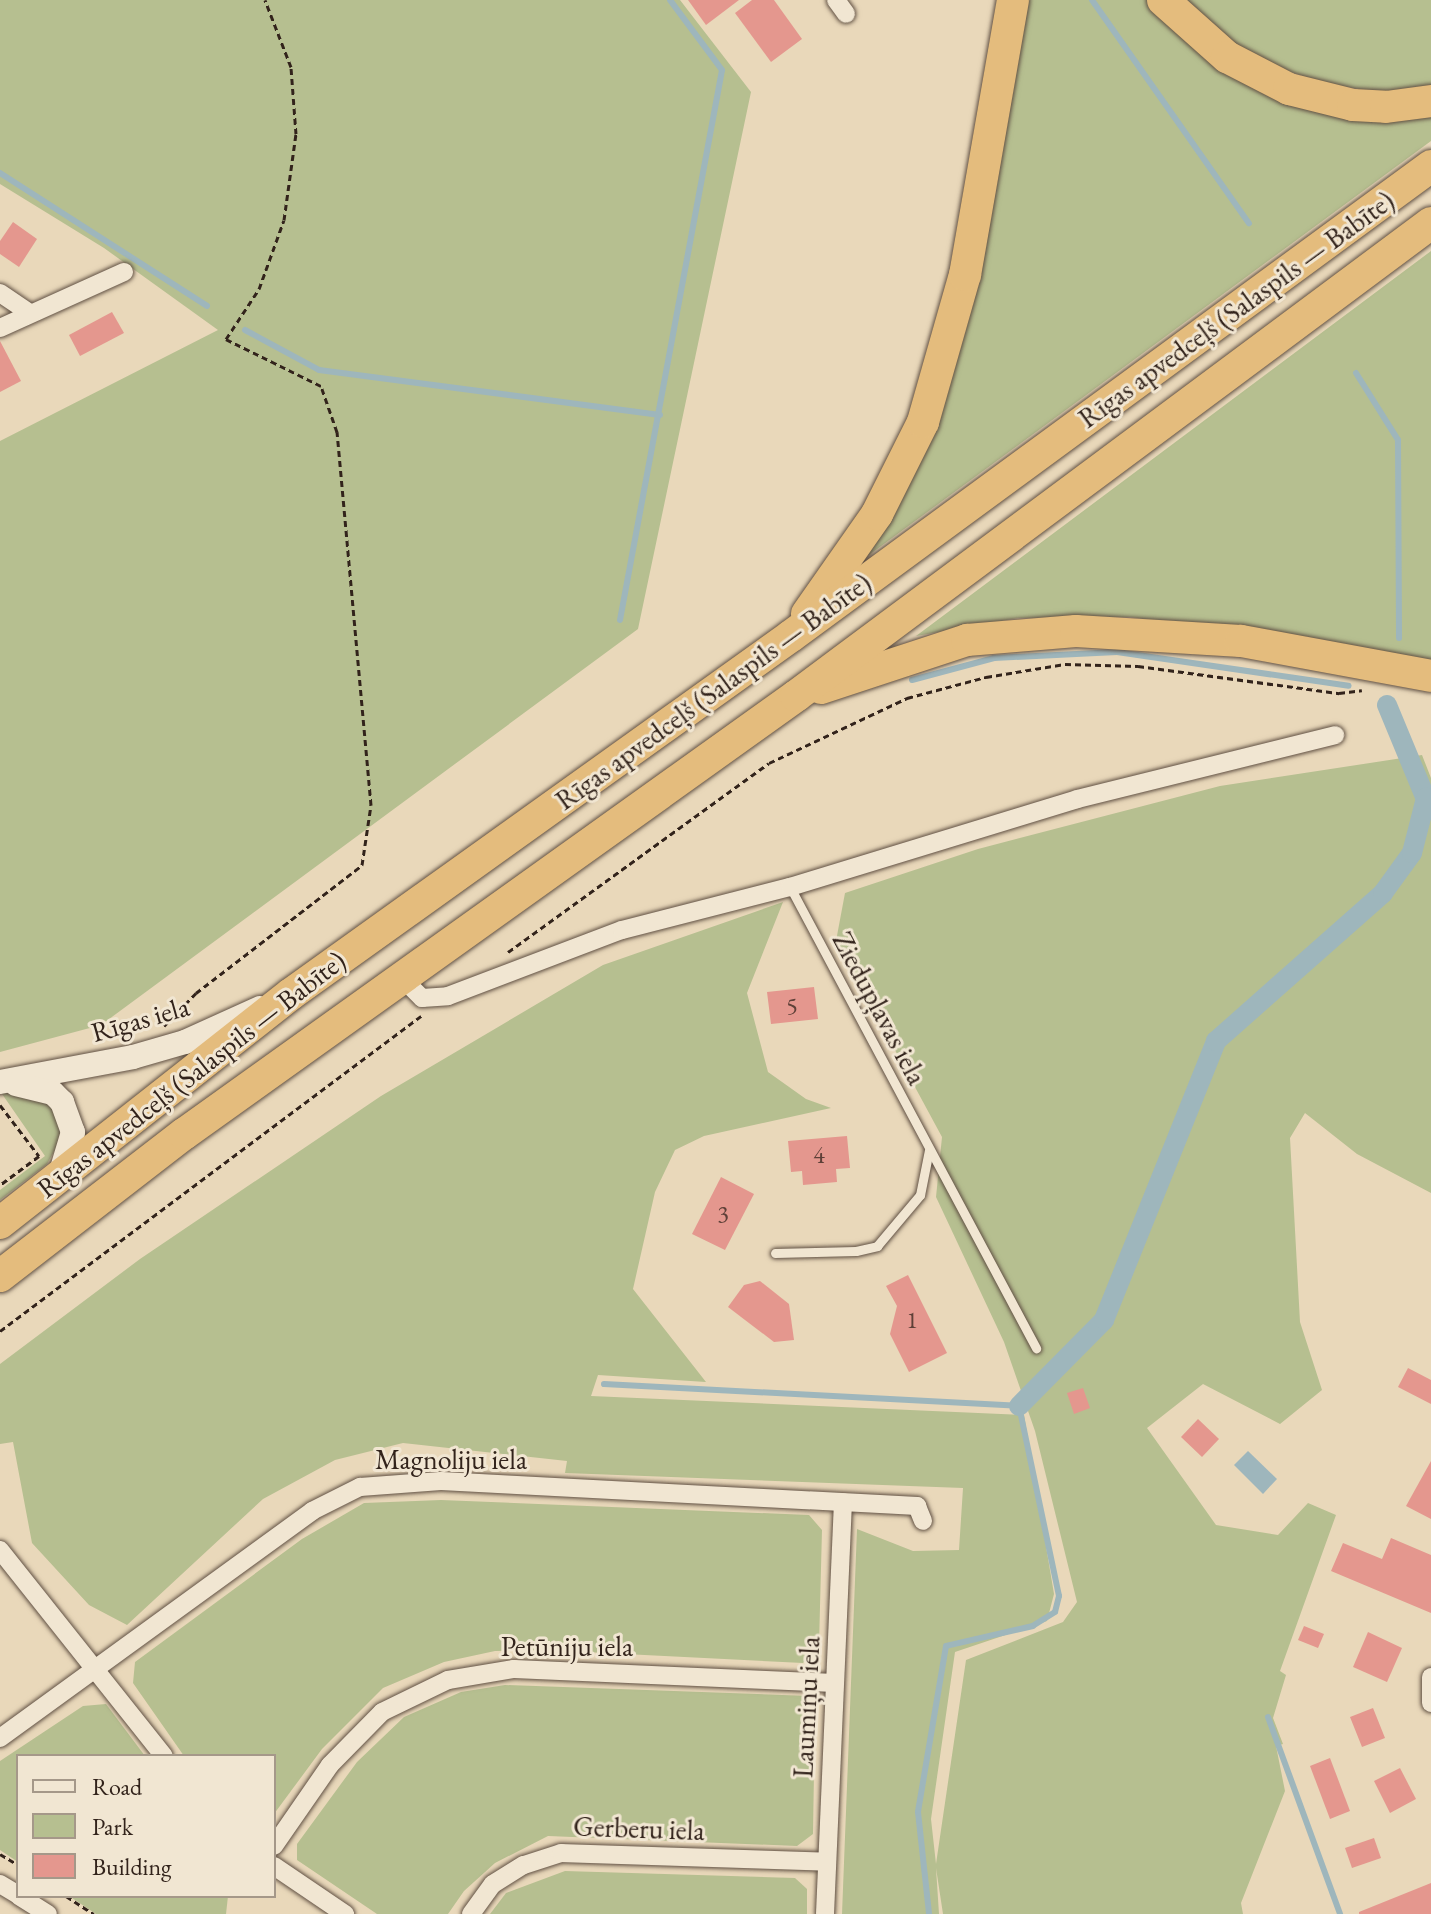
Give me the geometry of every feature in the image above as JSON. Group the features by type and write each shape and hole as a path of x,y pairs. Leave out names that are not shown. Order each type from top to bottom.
{"highway":[{"path":"791,636 877,514 923,422 965,275 1013,0"},
{"path":"1163,0 1227,57 1289,89 1353,105 1431,101"},
{"name":"Rīgas apvedceļš (Salaspils — Babīte)","path":"0,1223 291,994 791,636 1431,166"},
{"name":"Rīgas apvedceļš (Salaspils — Babīte)","path":"0,1276 184,1134 796,696 1431,223"},
{"path":"796,696 967,640 1076,631 1241,641 1431,676"}],"main road":[{"name":"Rīgas iela","path":"1,1089 185,1042 291,994"},
{"path":"1,1089 40,1088 62,1102 73,1132 61,1172"}],"street":[{"path":"0,328 124,272"},
{"path":"0,293 30,313"},
{"path":"403,979 422,998 448,996 622,930 790,887 1077,799 1335,735"},
{"name":"Magnoliju iela","path":"0,1738 97,1672 312,1511 360,1487 441,1481 917,1506 923,1521"},
{"name":"Laumiņu iela","path":"825,1914 843,1502"},
{"path":"0,1550 162,1754"},
{"name":"Petūniju iela","path":"276,1843 330,1765 382,1712 448,1680 514,1669 835,1683"},
{"path":"1431,1677 1431,1703"},
{"name":"Gerberu iela","path":"471,1914 493,1884 524,1865 561,1853 827,1862"},
{"path":"276,1867 345,1914"},
{"path":"19,1898 48,1914"}],"lane":[{"name":"Ziedupļavas iela","path":"790,887 1036,1348"},
{"path":"775,1253 856,1251 877,1246 920,1195 929,1150"}],"path":[{"path":"133,1057 196,993 362,865 371,805 337,432 321,386 226,339 259,289 284,220 296,134 291,67 265,0"},
{"path":"0,1185 39,1156 1,1089"},
{"path":"69,1898 94,1914"}],"green space":[{"path":"0,0 680,0 751,92 638,629 101,1025 0,1052 0,441 218,330 104,248 0,184"},
{"path":"1022,0 1150,0 1222,67 1431,116 1431,141 854,566 894,491"},
{"path":"1184,0 1431,0 1431,88 1386,93 1326,84 1271,65 1219,35"},
{"path":"1431,251 1431,664 1131,617 1018,618 916,636"},
{"path":"1422,755 1431,778 1431,1193 1357,1154 1305,1113 1290,1138 1300,1322 1322,1390 1280,1424 1203,1384 1147,1428 1216,1525 1278,1535 1308,1503 1336,1515 1280,1671 1286,1675 1273,1718 1283,1744 1276,1746 1285,1791 1241,1903 1243,1914 943,1914 936,1868 939,1914 842,1914 857,1529 913,1551 959,1550 963,1488 565,1473 567,1461 403,1443 335,1460 263,1499 127,1625 89,1605 32,1543 13,1442 0,1444 0,1364 140,1259 381,1096 603,965 783,902 747,993 768,1072 806,1099 831,1108 704,1136 675,1150 655,1192 633,1289 706,1382 598,1375 591,1396 1024,1415 1054,1594 1047,1621 955,1652 931,1819 936,1864 966,1660 1063,1622 1077,1602 1035,1431 1004,1342 936,1197 942,1137 836,941 845,893 978,849 1220,786"},
{"path":"0,1091 47,1101 57,1111 61,1139 47,1164 0,1200 0,1190 45,1156"},
{"path":"441,1500 809,1515 822,1530 819,1645 803,1663 545,1650 495,1651 444,1662 383,1688 322,1749 276,1811 276,1754 183,1754 133,1683 135,1662 302,1539 364,1503"},
{"path":"505,1685 809,1696 815,1709 813,1834 797,1846 548,1836 495,1863 464,1891 448,1914 377,1914 297,1860 297,1844 357,1762 404,1717 461,1692"},
{"path":"106,1704 144,1754 16,1754 16,1861 0,1850 0,1761 83,1706"},
{"path":"565,1871 795,1878 807,1889 807,1914 490,1914 506,1893"},
{"path":"72,1898 228,1898 226,1914 96,1914"}],"water":[{"path":"1248,1451 1277,1479 1263,1494 1234,1465"}],"building":[{"path":"688,0 739,0 706,25"},
{"path":"752,0 774,0 802,39 771,62 735,13"},
{"path":"13,222 37,239 19,267 0,254 0,241"},
{"path":"112,312 124,333 80,356 69,335"},
{"path":"0,341 21,381 0,392"},
{"path":"814,987 818,1019 771,1024 767,992"},
{"path":"847,1136 850,1168 836,1169 837,1182 803,1185 802,1171 791,1172 788,1141"},
{"path":"721,1177 754,1194 725,1250 692,1234"},
{"path":"908,1275 947,1353 909,1372 890,1334 897,1306 886,1286"},
{"path":"760,1281 789,1304 794,1340 774,1342 728,1307 744,1285"},
{"path":"1408,1368 1431,1380 1431,1404 1398,1387"},
{"path":"1083,1388 1090,1408 1074,1414 1067,1393"},
{"path":"1198,1419 1219,1439 1202,1457 1181,1437"},
{"path":"1431,1461 1431,1519 1406,1506"},
{"path":"1391,1538 1431,1555 1431,1613 1331,1571 1343,1543 1382,1559"},
{"path":"1304,1626 1324,1634 1318,1648 1298,1640"},
{"path":"1368,1632 1402,1648 1387,1682 1353,1667"},
{"path":"1373,1708 1385,1738 1362,1747 1350,1717"},
{"path":"1330,1758 1350,1811 1330,1819 1310,1766"},
{"path":"1400,1768 1416,1799 1390,1813 1374,1781"},
{"path":"1374,1838 1381,1858 1352,1868 1345,1848"},
{"path":"1431,1883 1431,1914 1359,1914 1359,1912"}],"waterway":[{"path":"620,620 722,70 670,0"},
{"path":"1092,0 1249,223"},
{"path":"0,173 207,306"},
{"path":"245,330 319,370 660,415"},
{"path":"1356,373 1398,440 1399,638"},
{"path":"912,680 994,658 1117,652 1349,686"},
{"path":"1387,705 1430,809"},
{"path":"1019,1406 1104,1320 1216,1041 1383,893 1412,853 1426,798"},
{"path":"604,1384 1019,1406 1059,1596 1055,1612 1033,1626 946,1646 918,1812 929,1914"},
{"path":"1268,1717 1340,1914"}]}
